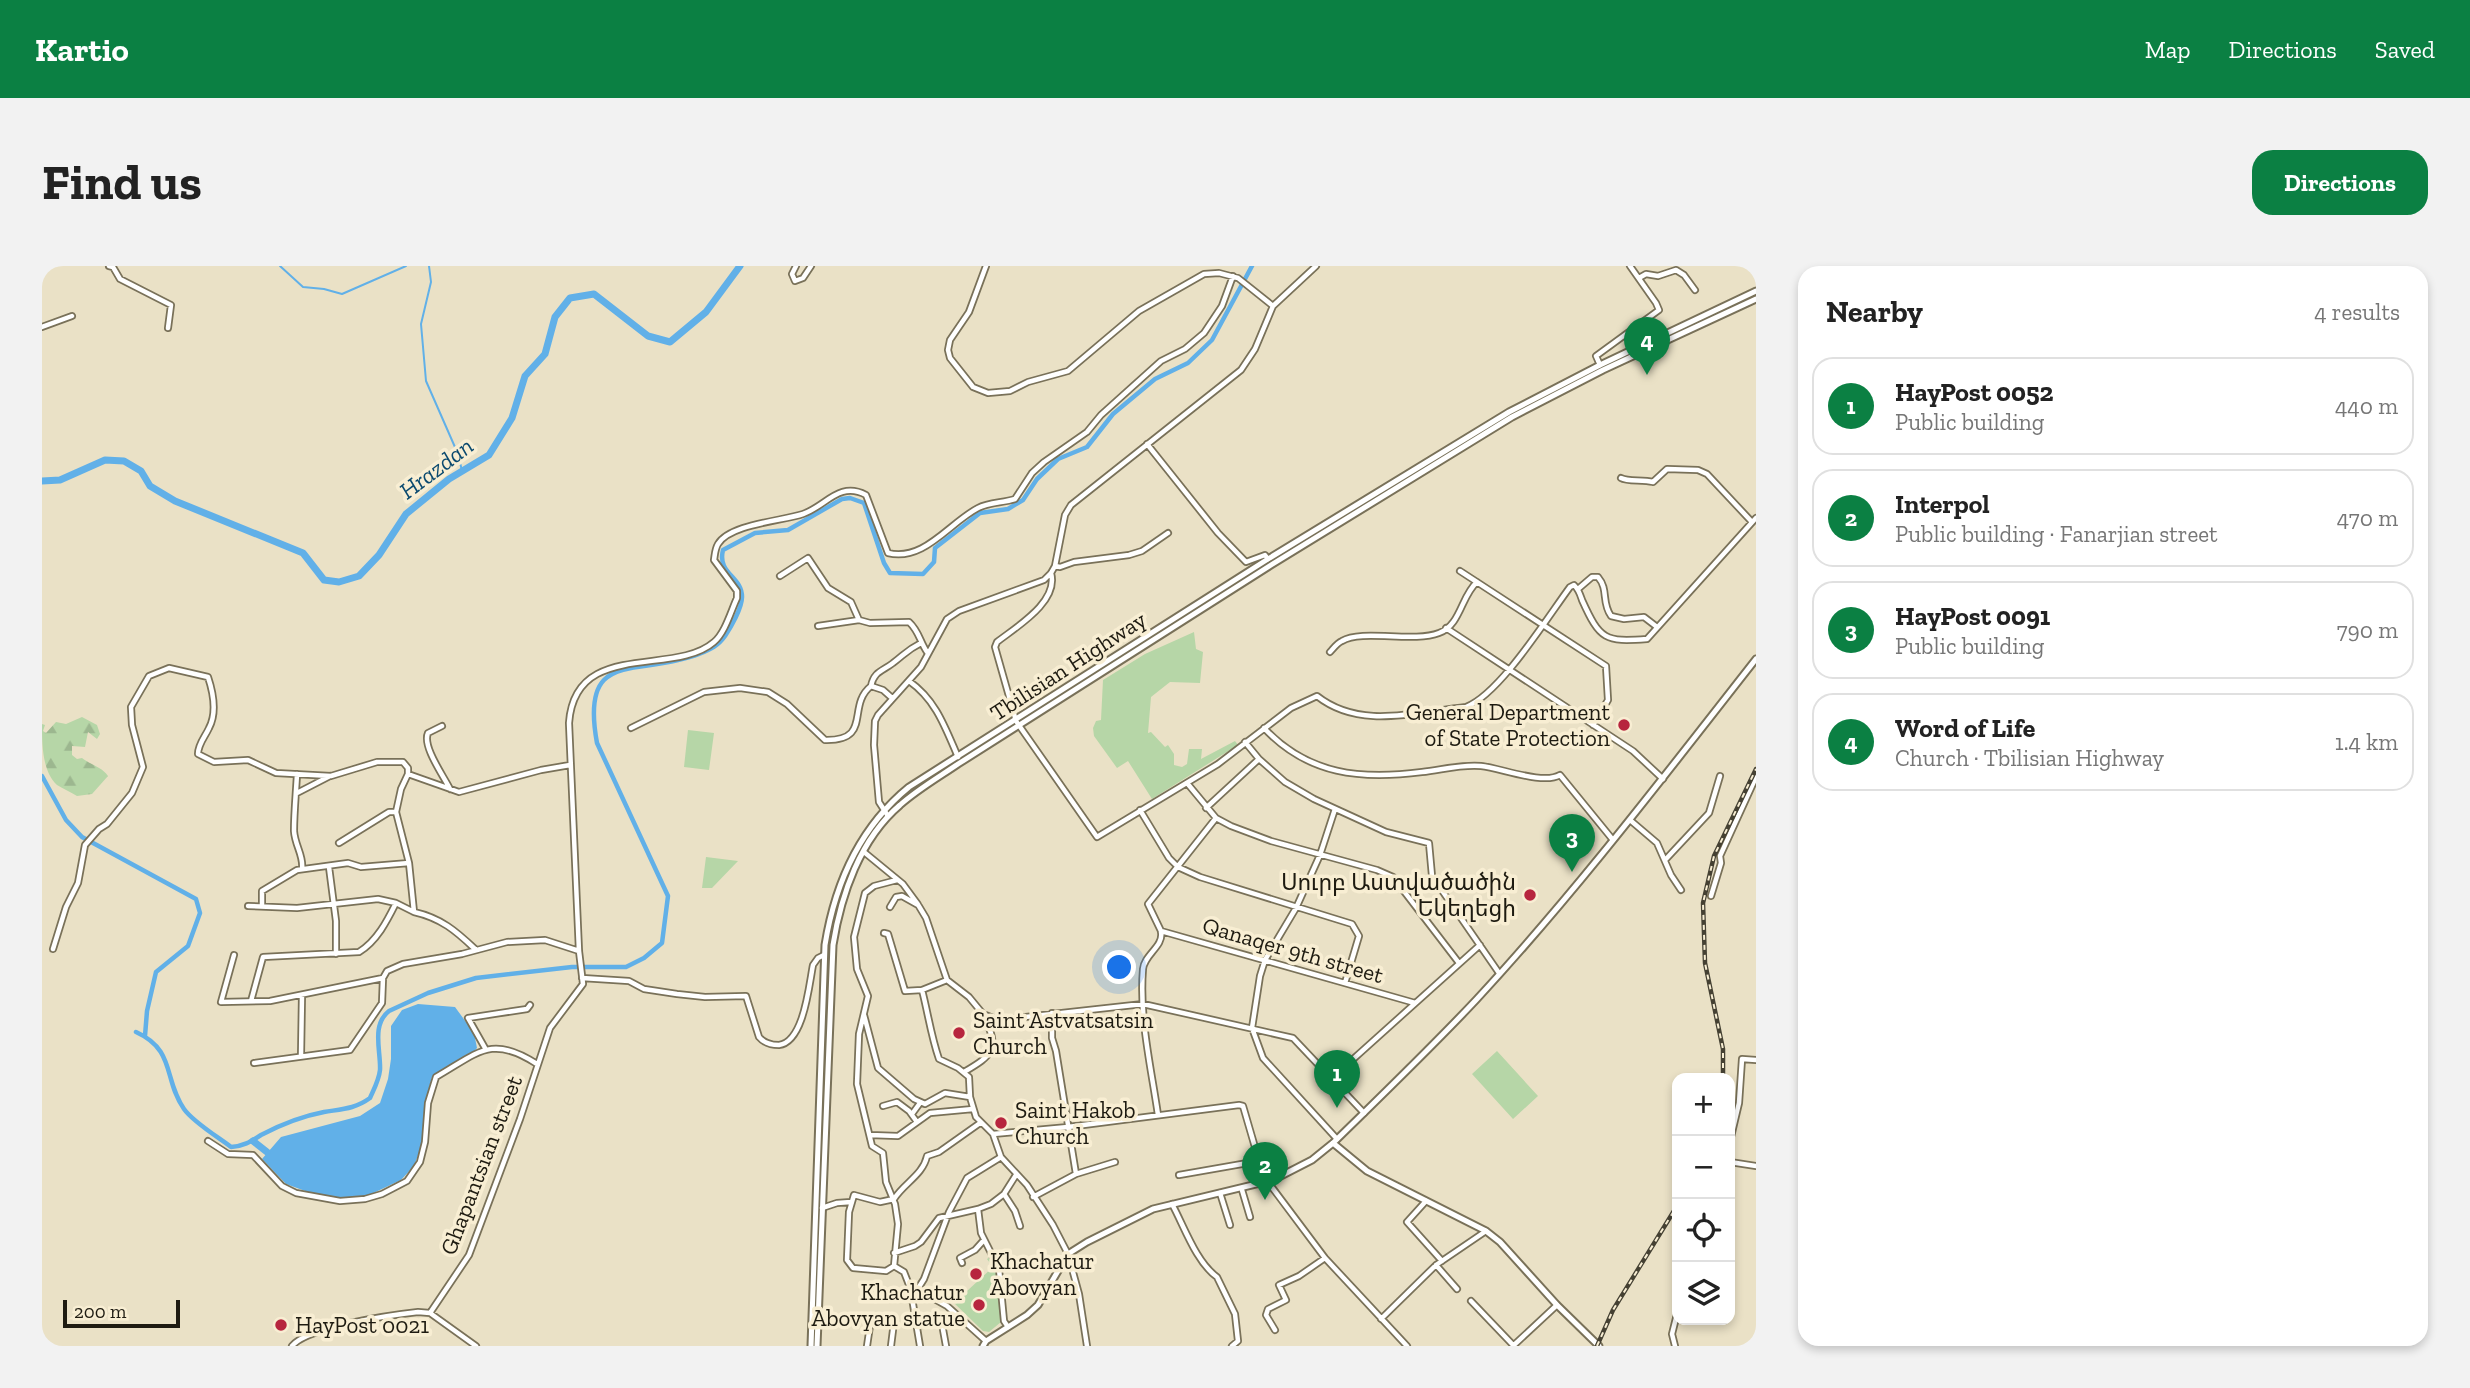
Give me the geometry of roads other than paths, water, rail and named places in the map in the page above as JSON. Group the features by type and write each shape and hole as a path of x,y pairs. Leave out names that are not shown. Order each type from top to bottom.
{"main road":[{"name":"Tbilisian Highway","path":"817,1346 818,1225 822,1208 821,1143 833,946 841,905 854,871 888,816 916,792 1268,559 1509,412 1600,365 1756,291"},
{"name":"Tbilisian Highway","path":"811,1346 821,1143 824,955 838,886 858,847 883,811 909,787 1017,724 1512,417 1603,370 1756,299"},
{"path":"985,1343 1038,1306 1067,1255 1153,1209 1268,1182 1312,1160 1335,1141 1476,1000 1630,820 1756,659"},
{"path":"1335,1141 1367,1171 1486,1231 1500,1242 1557,1305 1599,1346"}],"street":[{"path":"109,266 113,267 120,279 171,305 168,328"},
{"path":"796,266 792,274 795,281 803,278 811,266"},
{"path":"986,266 969,312 950,340 948,350 950,358 973,387 988,393 1010,391 1028,382 1068,371 1139,312 1197,276 1219,273 1235,277 1248,284 1273,306"},
{"path":"888,816 879,800 874,730 878,715 921,667 942,625 953,614 1044,580 1055,566 1065,515 1071,505 1241,370 1255,349 1273,306 1316,266"},
{"path":"1600,365 1596,356 1659,310 1630,266"},
{"path":"1639,278 1646,274 1658,276 1676,270 1684,275 1695,290"},
{"path":"824,955 813,965 801,1022 795,1035 782,1045 771,1045 759,1037 746,996 705,997 677,994 644,989 629,981 581,976 570,765 570,718 580,688 596,676 623,663 681,656 717,640 737,598 737,591 714,560 716,547 720,540 746,527 804,513 840,491 859,491 866,495 888,553 897,556 914,553 984,504 1015,499 1032,473 1044,462 1087,432 1101,415 1161,361 1185,349 1204,333 1222,306 1235,277"},
{"path":"42,327 72,316"},
{"path":"1147,444 1218,533 1246,562 1265,555 1268,559"},
{"path":"1051,573 1053,581 1043,604 995,647 1017,724 1097,837 1218,764 1291,708 1317,695 1329,705 1359,716 1377,717 1475,704 1509,669 1574,585 1595,627 1613,640 1647,639 1754,520 1707,474 1698,470 1667,469 1653,482 1621,478"},
{"path":"1055,566 1129,555 1142,551 1168,533"},
{"path":"779,576 808,558 828,587 851,603 859,620"},
{"path":"1460,571 1606,666 1608,700 1594,725"},
{"path":"1578,589 1592,577 1598,577 1605,587 1605,602 1612,616 1624,619 1644,617 1657,626"},
{"path":"1329,652 1342,640 1354,637 1440,633 1461,610 1466,592 1477,582"},
{"path":"818,625 859,620 870,624 909,622 918,630 921,643 928,653"},
{"path":"1446,628 1633,751 1662,779"},
{"path":"631,728 704,692 740,688 768,692 787,704 825,740 836,740 849,736 855,729 865,691 871,686 872,678 879,670 894,663 904,652 921,643"},
{"path":"53,949 66,907 78,883 85,845 89,838 107,824 132,793 144,767 132,725 131,707 149,676 169,668 208,677 214,693 212,724 198,749 198,754 214,762 248,760 276,773 331,776"},
{"path":"909,681 923,691 936,708 958,757"},
{"path":"871,686 884,690 892,698"},
{"path":"442,726 428,733 426,738 429,750 450,789"},
{"path":"1264,728 1279,744 1296,755 1331,769 1371,777 1479,766 1549,780 1560,775 1613,840"},
{"path":"1245,742 1259,759 1285,782 1386,832 1429,843 1432,876 1499,973"},
{"path":"1206,808 1259,759"},
{"path":"296,793 331,776 377,762 403,762 408,768 408,774 396,811 409,863 414,912"},
{"path":"408,774 458,792 570,765"},
{"path":"297,774 294,832 296,846 303,860 302,870"},
{"path":"1666,859 1709,813 1720,776"},
{"path":"1712,896 1721,863 1720,856 1756,776"},
{"path":"1187,783 1216,818 1271,842 1377,870 1393,877 1459,964"},
{"path":"1335,809 1321,855 1296,908 1265,960 1252,1028 1263,1058 1335,1141"},
{"path":"1140,810 1169,858 1178,867 1200,877 1296,908 1347,921 1359,936 1345,982"},
{"path":"339,843 389,812 396,811"},
{"path":"1157,1115 1143,1004 1144,965 1162,939 1161,931 1148,906 1216,818"},
{"path":"1630,820 1657,843 1681,890"},
{"path":"864,852 898,880 918,906 926,918 947,980 969,997 983,1014 992,1036 991,1051 984,1061 964,1072"},
{"path":"262,906 262,891 297,870 348,863 368,867 409,863"},
{"path":"329,867 336,921 336,954"},
{"path":"894,1266 898,1223 894,1199 886,1182 884,1153 872,1147 857,1084 859,1034 867,996 857,969 854,937 862,899 869,889 898,880"},
{"path":"890,907 897,897 902,896 918,906"},
{"path":"248,906 297,908 378,899 433,916 476,950"},
{"path":"251,1001 263,957 359,952 368,947 382,929 396,903"},
{"name":"Qanaqer 9th street","path":"1161,931 1415,1003"},
{"path":"884,933 888,934 904,989 908,992 922,990 947,980"},
{"path":"254,1063 350,1050 382,1003 383,978 387,971 403,964 462,954 507,942 539,939 579,954"},
{"path":"1331,1079 1480,945"},
{"path":"234,954 222,1002 302,995 383,978"},
{"name":"Ghapantsian street","path":"430,1313 469,1255 520,1119 550,1028 583,984 581,976"},
{"path":"922,990 930,1032 939,1059 964,1072 970,1079 970,1097 980,1123 993,1134 1002,1157 1027,1185 1053,1226 1067,1255 1079,1294 1086,1346"},
{"path":"301,1056 302,995"},
{"path":"983,1014 998,1020 1143,1004 1293,1038 1364,1113"},
{"path":"485,1048 468,1018 527,1009 530,1005"},
{"path":"1052,1013 1052,1041 1056,1051 1076,1174"},
{"path":"864,1014 878,1068 888,1079 920,1102 927,1103 944,1093 970,1097"},
{"path":"208,1141 228,1154 253,1155 282,1186 296,1193 340,1201 365,1199 382,1194 407,1181 420,1162 425,1142 428,1103 436,1077 485,1048 519,1052 537,1064"},
{"path":"1731,1136 1739,1103 1742,1059 1756,1060"},
{"path":"883,1106 897,1102 912,1114 917,1122"},
{"path":"912,1114 920,1102"},
{"path":"993,1134 1243,1106 1268,1182 1325,1258 1407,1346"},
{"path":"870,1135 898,1136 925,1115 939,1110 973,1109"},
{"path":"894,1266 886,1271 853,1268 848,1264 851,1202 854,1195 880,1202 894,1199 905,1184 923,1170 928,1156 939,1153 980,1123"},
{"path":"920,1346 912,1298 924,1279 947,1217 967,1178 1002,1157"},
{"path":"1179,1175 1259,1161"},
{"path":"1034,1197 1076,1174 1115,1162"},
{"path":"1735,1163 1756,1166"},
{"path":"894,1253 915,1246 938,1219 991,1204 1004,1194 1016,1175"},
{"path":"1242,1190 1250,1217"},
{"path":"1004,1194 1015,1211 1020,1226"},
{"path":"1220,1194 1230,1225"},
{"path":"1426,1200 1407,1222 1442,1261"},
{"path":"822,1208 851,1202"},
{"path":"1172,1204 1193,1245 1217,1277 1235,1314 1238,1341 1232,1346"},
{"path":"978,1209 984,1240 999,1269 1003,1321 1008,1327"},
{"path":"1381,1319 1436,1265 1486,1231"},
{"path":"962,1263 960,1258 975,1251 984,1240"},
{"path":"1275,1330 1266,1315 1268,1309 1286,1300 1279,1285 1325,1258"},
{"path":"1436,1265 1457,1289"},
{"path":"894,1266 904,1272 908,1285 915,1292 947,1306 985,1343"},
{"path":"1471,1301 1513,1346 1557,1305"},
{"path":"292,1346 302,1336 333,1327 411,1312 430,1313 476,1346"},
{"path":"867,1346 871,1319"},
{"path":"891,1346 894,1322"},
{"path":"942,1324 946,1346"},
{"path":"1674,1325 1672,1334 1675,1346"}],"water":[{"path":"418,1004 455,1007 474,1033 477,1048 472,1054 432,1077 425,1102 424,1139 414,1166 401,1180 367,1196 349,1200 308,1192 286,1184 262,1159 281,1137 360,1116 380,1103 391,1059 391,1026 402,1010"}],"waterway":[{"path":"280,266 303,287 342,294 406,266"},
{"path":"429,266 431,282 421,324 426,381 458,454 462,471"},
{"name":"Hrazdan","path":"42,481 60,480 105,460 124,461 141,471 150,486 175,501 303,553 324,580 339,582 359,576 379,555 406,514 449,479 489,455 512,418 525,376 545,354 555,317 570,298 594,294 648,336 670,342 706,312 740,266"},
{"path":"136,1032 149,1039 163,1056 173,1087 188,1114 231,1147 247,1143 292,1121 354,1106 370,1098 379,1074 378,1039 383,1017 389,1011 428,993 476,978 572,967 626,967 644,958 662,943 668,896 597,743 594,712 597,692 606,679 619,671 677,661 717,645 733,623 742,597 738,584 723,565 723,550 755,533 788,530 842,499 850,498 864,503 884,563 890,573 923,574 934,562 935,548 980,513 1008,509 1023,500 1037,479 1058,459 1087,447 1113,414 1155,379 1188,363 1212,340 1252,266"},
{"name":"Hrazdan","path":"42,776 66,820 82,837 196,899 200,913 188,946 156,972 147,1011 145,1036"},
{"path":"253,1141 267,1152"}],"railway":[{"path":"1723,1073 1723,1049 1705,963 1703,903 1714,856 1756,769"},
{"path":"1597,1346 1613,1310 1672,1214"}],"place":[{"name":"Word of Life","path":"1647,375"},
{"name":"General Department of State Protection","path":"1624,725"},
{"name":"HayPost 0091","path":"1572,872"},
{"name":"Սուրբ Աստվածածին Եկեղեցի","path":"1530,895"},
{"name":"Saint Astvatsatsin Church","path":"959,1033"},
{"name":"HayPost 0052","path":"1337,1108"},
{"name":"Saint Hakob Church","path":"1001,1123"},
{"name":"Interpol","path":"1265,1200"},
{"name":"Khachatur Abovyan","path":"976,1274"},
{"name":"Khachatur Abovyan statue","path":"979,1305"},
{"name":"HayPost 0021","path":"281,1325"}]}
